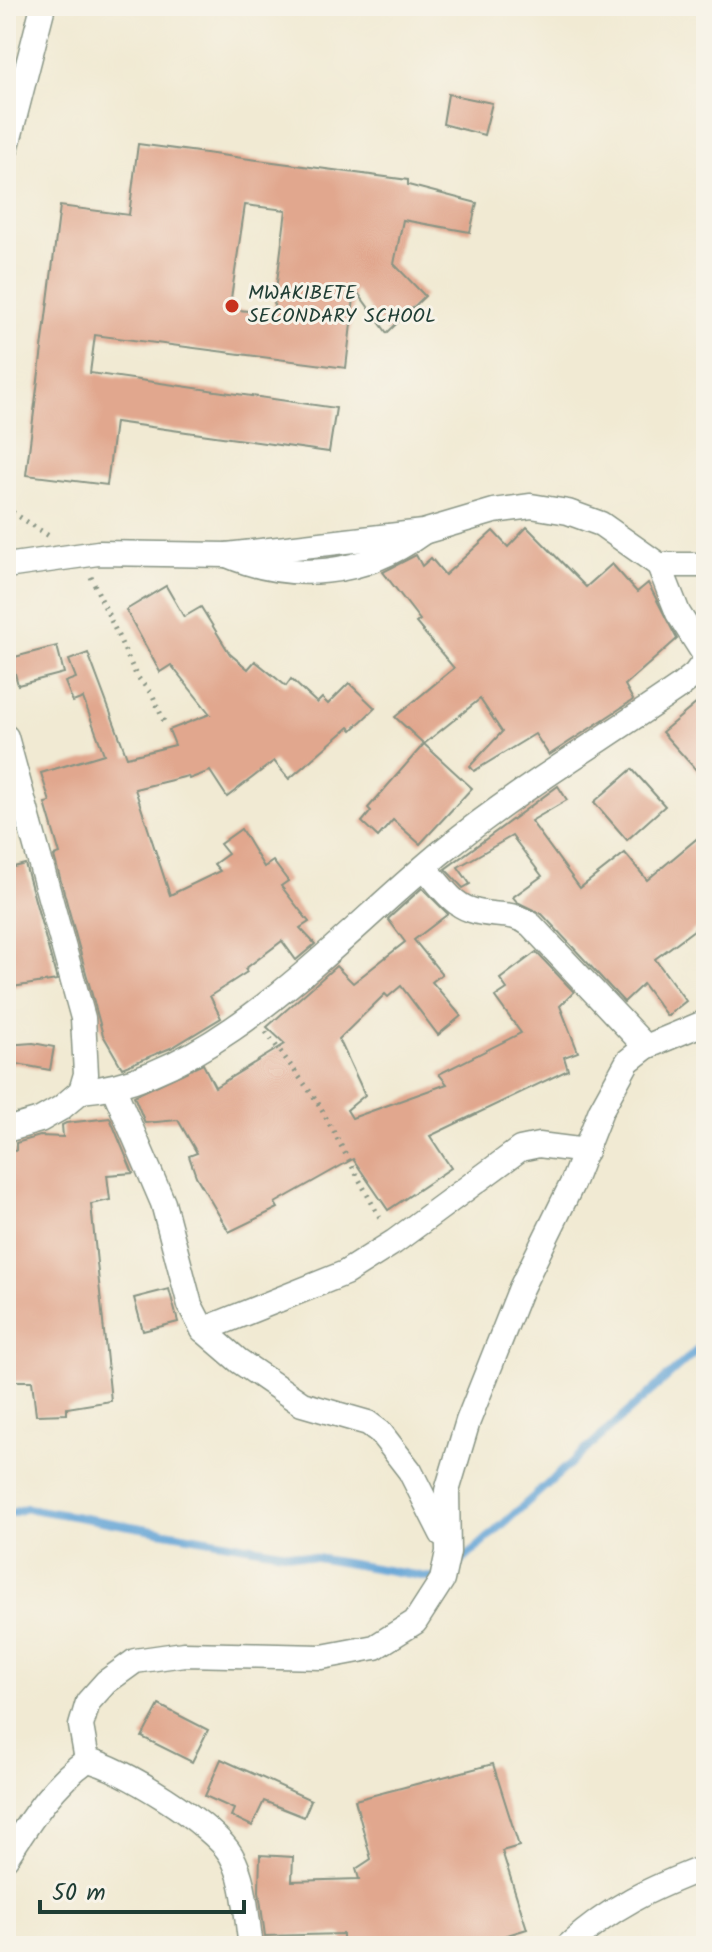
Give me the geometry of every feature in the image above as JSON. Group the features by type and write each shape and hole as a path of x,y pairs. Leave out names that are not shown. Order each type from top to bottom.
{"street":[{"path":"6,150 43,6"},
{"path":"6,566 76,554 227,555 423,532 494,511 531,506 568,512 601,524 659,565 678,613 706,658 695,674 679,687 502,807 252,1014 198,1049 114,1089 81,1091 40,1120 6,1130"},
{"path":"659,565 706,565"},
{"path":"6,737 83,1018 86,1074 81,1091"},
{"path":"425,868 449,896 471,911 510,913 531,925 646,1047"},
{"path":"87,1760 81,1726 88,1702 106,1682 135,1661 184,1654 322,1657 375,1647 415,1622 442,1580 448,1552 447,1491 468,1421 521,1288 586,1151 614,1083 628,1061 646,1047 706,1022"},
{"path":"114,1089 163,1203 190,1305 203,1330 239,1361 302,1404 368,1423 380,1432 428,1501 448,1552"},
{"path":"203,1330 345,1273 394,1242 520,1149 539,1145 586,1151"},
{"path":"6,1858 65,1775 87,1760 108,1764 210,1832 229,1852 239,1873 251,1946"},
{"path":"568,1946 600,1918 646,1890 706,1867"}],"path":[{"path":"6,508 76,554 136,675 153,696 165,724"},
{"path":"252,1014 317,1101 394,1242"}],"building":[{"path":"448,94 492,103 484,135 443,124"},
{"path":"138,144 408,180 408,185 477,203 470,232 403,220 394,264 425,296 387,333 355,289 346,368 95,335 90,373 336,408 329,452 115,422 107,485 26,475 60,206 129,215","holes":["245,205 286,210 273,314 231,309"]},
{"path":"527,527 586,587 612,564 637,592 648,583 677,639 625,685 633,700 549,755 535,734 474,771 470,766 502,732 480,699 424,744 395,717 454,668 416,623 420,620 383,572 416,555 422,566 431,558 445,575 493,531 508,547"},
{"path":"166,586 184,617 201,607 230,654 248,669 255,661 286,686 291,679 317,703 322,698 328,704 349,683 375,708 289,779 274,761 227,797 210,771 189,779 188,776 135,789 170,895 220,871 214,864 228,854 220,844 241,829 264,867 273,861 288,881 281,886 309,922 300,928 315,944 296,960 282,941 245,969 247,972 210,996 221,1018 173,1047 122,1068 103,1035 54,856 60,854 45,803 50,802 41,773 104,754 83,698 73,702 65,682 76,678 69,660 88,653 127,757 175,745 169,730 210,714 171,665 160,672 126,610"},
{"path":"57,646 64,673 18,685 11,658"},
{"path":"697,703 706,714 706,781 662,732"},
{"path":"424,744 472,788 420,844 393,820 378,837 362,822 371,811 368,808"},
{"path":"632,769 665,806 627,840 594,802"},
{"path":"558,786 567,800 531,821 580,888 625,853 647,880 706,831 706,921 655,959 686,1001 667,1016 643,984 624,1002 542,914 517,902 513,897 542,876 512,836 458,867 470,884 463,888 445,869"},
{"path":"25,864 57,980 6,988 6,869"},
{"path":"422,888 448,914 414,940 442,974 432,982 461,1016 438,1035 401,986 388,997 385,994 339,1039 365,1095 347,1110 352,1118 447,1084 439,1074 521,1033 495,997 507,989 500,979 536,952 574,992 560,1006 578,1052 564,1057 568,1070 430,1136 451,1168 388,1210 353,1159 275,1203 278,1208 229,1232 196,1176 189,1156 197,1153 178,1120 145,1123 134,1096 203,1064 215,1087 285,1044 267,1027 336,966 353,983 405,942 388,919"},
{"path":"33,1043 54,1047 50,1070 6,1062 6,1045"},
{"path":"110,1118 133,1173 107,1175 110,1200 91,1204 111,1401 67,1408 67,1414 36,1415 32,1381 6,1381 6,1244 9,1244 6,1150 16,1151 16,1143 40,1136 63,1137 62,1125 66,1123"},
{"path":"169,1289 178,1322 143,1331 134,1298"},
{"path":"159,1705 208,1730 192,1762 142,1737"},
{"path":"221,1759 311,1800 304,1817 264,1801 252,1826 231,1816 234,1809 205,1796"},
{"path":"493,1764 519,1846 502,1851 527,1929 471,1946 343,1946 343,1934 265,1936 259,1891 260,1855 293,1857 292,1881 359,1879 356,1869 371,1859 355,1800"}],"waterway":[{"path":"452,1570 706,1342"},
{"path":"6,1515 26,1508 438,1579"}],"place":[{"name":"MWAKIBETE SECONDARY SCHOOL","path":"232,306"}]}
